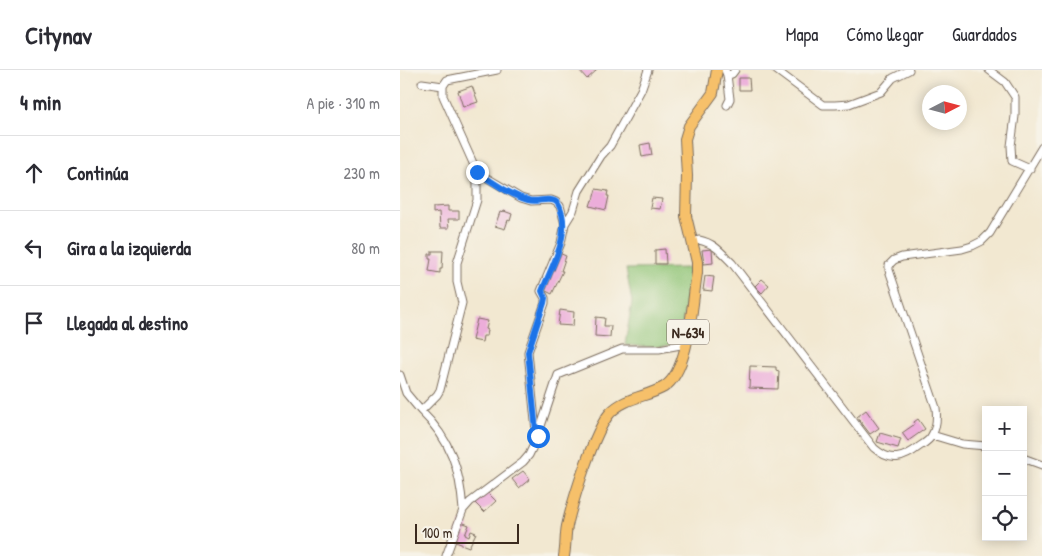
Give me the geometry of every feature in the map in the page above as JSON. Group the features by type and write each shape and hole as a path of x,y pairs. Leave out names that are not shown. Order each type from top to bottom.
{"highway":[{"name":"N-634","path":"564,556 567,527 602,424 611,412 621,405 634,398 656,391 672,380 679,370 684,356 697,273 686,216 687,176 685,139 689,126 713,93 723,72"}],"street":[{"path":"421,411 440,390 462,303 457,282 457,263 477,200 477,172 444,96 444,86 447,80 497,70"},
{"path":"538,436 528,352 544,303 545,298 542,291 561,244 565,224 573,211 579,191 601,156 610,146 642,90 648,70"},
{"path":"727,105 730,99 723,72 732,74 735,70"},
{"path":"776,70 823,105 836,105 849,104 881,92 893,78 909,70"},
{"path":"989,70 1005,82 1015,97 1015,116 1011,146 1012,161 1030,169"},
{"path":"422,83 444,86"},
{"path":"692,243 699,240 709,242 718,248 746,281 867,439 881,454 891,458 906,456 928,440 932,435 937,418 936,408 889,270 889,265 894,260 902,257 962,249 982,241 998,222 1042,147"},
{"path":"477,172 521,198 531,201 551,200 556,202 560,206 565,224"},
{"path":"446,556 463,510 470,502 523,462 529,455 538,436 558,375 622,349 659,349 686,344"},
{"path":"400,375 406,393 436,426 445,440 459,476 463,510"},
{"path":"932,435 962,444 982,446"},
{"path":"1027,459 1042,465"}],"green space":[{"path":"691,268 680,339 675,343 661,346 625,345 632,302 626,269"}],"building":[{"path":"579,70 597,70 587,79"},
{"path":"739,78 749,78 750,90 739,90"},
{"path":"472,86 478,102 463,107 458,91"},
{"path":"650,143 652,155 642,157 640,145"},
{"path":"596,189 608,191 607,196 609,196 606,210 590,206"},
{"path":"652,198 662,199 660,209 650,208"},
{"path":"448,206 448,211 459,211 459,219 448,219 449,228 440,228 439,212 433,213 433,207"},
{"path":"504,211 512,214 505,229 495,226 500,212 503,213"},
{"path":"665,249 666,264 655,264 655,250"},
{"path":"712,249 713,263 704,264 702,250"},
{"path":"432,251 443,251 440,273 429,271 431,259 429,259 429,254 432,254"},
{"path":"559,253 566,256 561,271 563,271 552,294 544,290"},
{"path":"705,276 714,277 712,291 703,290"},
{"path":"762,279 769,285 762,293 755,286"},
{"path":"560,310 574,312 573,326 558,325"},
{"path":"596,317 605,318 604,326 611,326 610,337 595,336"},
{"path":"477,319 488,321 487,336 483,336 482,342 472,340"},
{"path":"750,366 776,367 776,370 779,371 778,389 749,388"},
{"path":"866,410 879,428 870,434 857,417"},
{"path":"918,419 925,429 908,441 902,433 915,424 914,422"},
{"path":"880,433 901,439 898,448 877,442"},
{"path":"523,471 530,479 519,488 512,479"},
{"path":"487,492 496,501 484,512 475,503"},
{"path":"461,522 469,525 465,535 469,537 471,531 476,533 469,547 453,541"}],"route":[{"path":"477,172 521,198 536,202 551,200 556,202 560,206 565,224 561,244 542,291 545,298 544,303 528,352 538,436"}]}
